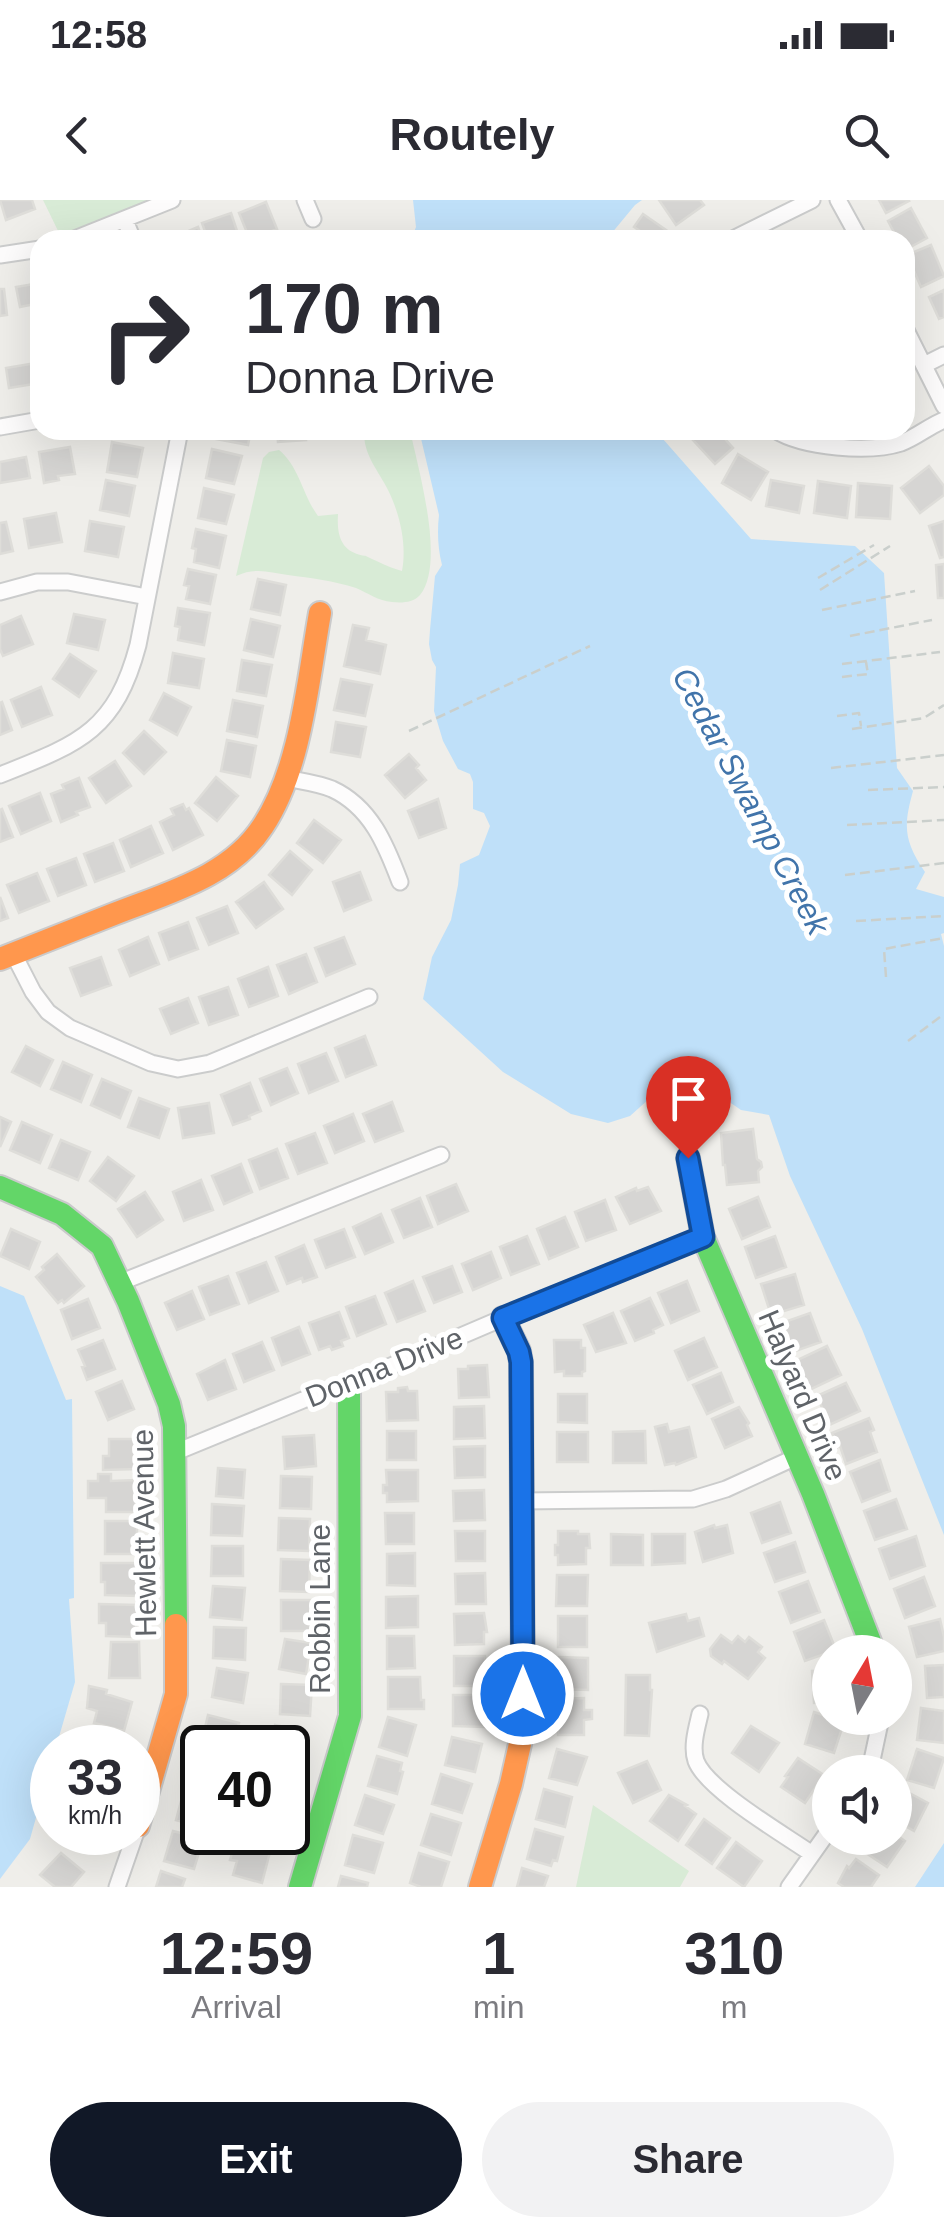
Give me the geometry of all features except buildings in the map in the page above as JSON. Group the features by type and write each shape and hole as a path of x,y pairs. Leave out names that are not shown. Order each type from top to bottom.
{"street":[{"path":"98,230 172,200"},
{"path":"305,200 313,219"},
{"path":"751,230 812,200"},
{"path":"838,200 854,230"},
{"path":"125,220 129,230"},
{"path":"0,255 30,250"},
{"path":"915,347 944,406"},
{"path":"924,365 944,355"},
{"path":"915,436 944,420"},
{"path":"0,427 30,422"},
{"path":"0,775 67,748 95,727 115,705 130,677 178,440"},
{"path":"793,440 814,445 878,447 907,440"},
{"path":"0,592 37,582 68,582 147,597"},
{"path":"320,612 286,778 268,820 248,846 197,881 7,956 48,1012 70,1028 151,1063 178,1070 210,1063 369,998"},
{"path":"286,778 331,788 358,806 376,828 400,882"},
{"path":"119,1283 441,1155"},
{"name":"Halyard Drive","path":"688,1158 703,1237 820,1512 867,1635"},
{"name":"Hewlett Avenue","path":"0,1187 62,1214 102,1246 169,1404 176,1452 176,1694 160,1750"},
{"name":"Donna Drive","path":"176,1452 703,1237"},
{"path":"480,1887 520,1744 523,1694 521,1362 503,1318"},
{"name":"Robbin Lane","path":"300,1887 350,1716 349,1384"},
{"path":"521,1501 693,1498 726,1489 796,1457"},
{"path":"700,1714 694,1750 702,1771 718,1788 812,1854 789,1887"},
{"name":"Hewlett Avenue","path":"117,1887 128,1855"}],"path":[{"path":"818,578 874,545"},
{"path":"820,590 890,546"},
{"path":"822,610 916,591"},
{"path":"850,636 932,620"},
{"path":"408,731 590,646"},
{"path":"842,664 940,652"},
{"path":"842,676 868,674 866,661"},
{"path":"852,728 924,718 944,705"},
{"path":"837,716 859,714 861,727"},
{"path":"831,768 944,755"},
{"path":"868,790 944,787"},
{"path":"847,825 944,820"},
{"path":"844,875 944,863"},
{"path":"856,922 944,916"},
{"path":"886,977 884,949 944,938"},
{"path":"908,1041 944,1014"}],"green space":[{"path":"43,200 161,200 85,230 58,230"},
{"path":"364,440 412,440 430,539 431,561 420,595 410,601 392,602 322,580 262,571 236,576 263,458 279,450 291,464 318,516 338,514 339,533 346,548 402,571 404,551 399,519"},
{"path":"593,1805 689,1871 680,1887 576,1887"}],"water":[{"path":"413,200 642,200 614,230 415,230"},
{"name":"Cedar Swamp Creek","path":"421,440 664,440 751,539 855,546 884,573 897,768 913,791 907,833 925,872 916,889 944,897 944,1535 862,1329 790,1176 769,1115 741,1110 722,1097 702,1095 649,1099 630,1116 608,1123 571,1114 503,1072 423,999 432,957 451,920 460,864 479,855 490,826 484,813 473,809 470,774 458,769 443,741 434,711 436,667 429,644 435,576 442,565 439,515"},
{"path":"0,1286 24,1296 66,1400 72,1399 74,1598 69,1599 75,1682 62,1725 30,1725 30,1839 0,1879"},
{"path":"944,1843 944,1887 915,1887"}],"traffic: fast":[{"path":"688,1158 703,1237 813,1494 867,1635"},
{"path":"0,1187 62,1214 102,1246 128,1301 174,1426 176,1625"},
{"path":"300,1887 350,1716 349,1384"}],"traffic: slow":[{"path":"0,959 196,881 249,844 276,803 295,751 320,613"},
{"path":"480,1887 520,1744 523,1694 521,1362 503,1318"},
{"path":"160,1750 176,1694 176,1625"}],"route":[{"path":"523,1694 521,1362 503,1318 703,1237 688,1158"}]}
